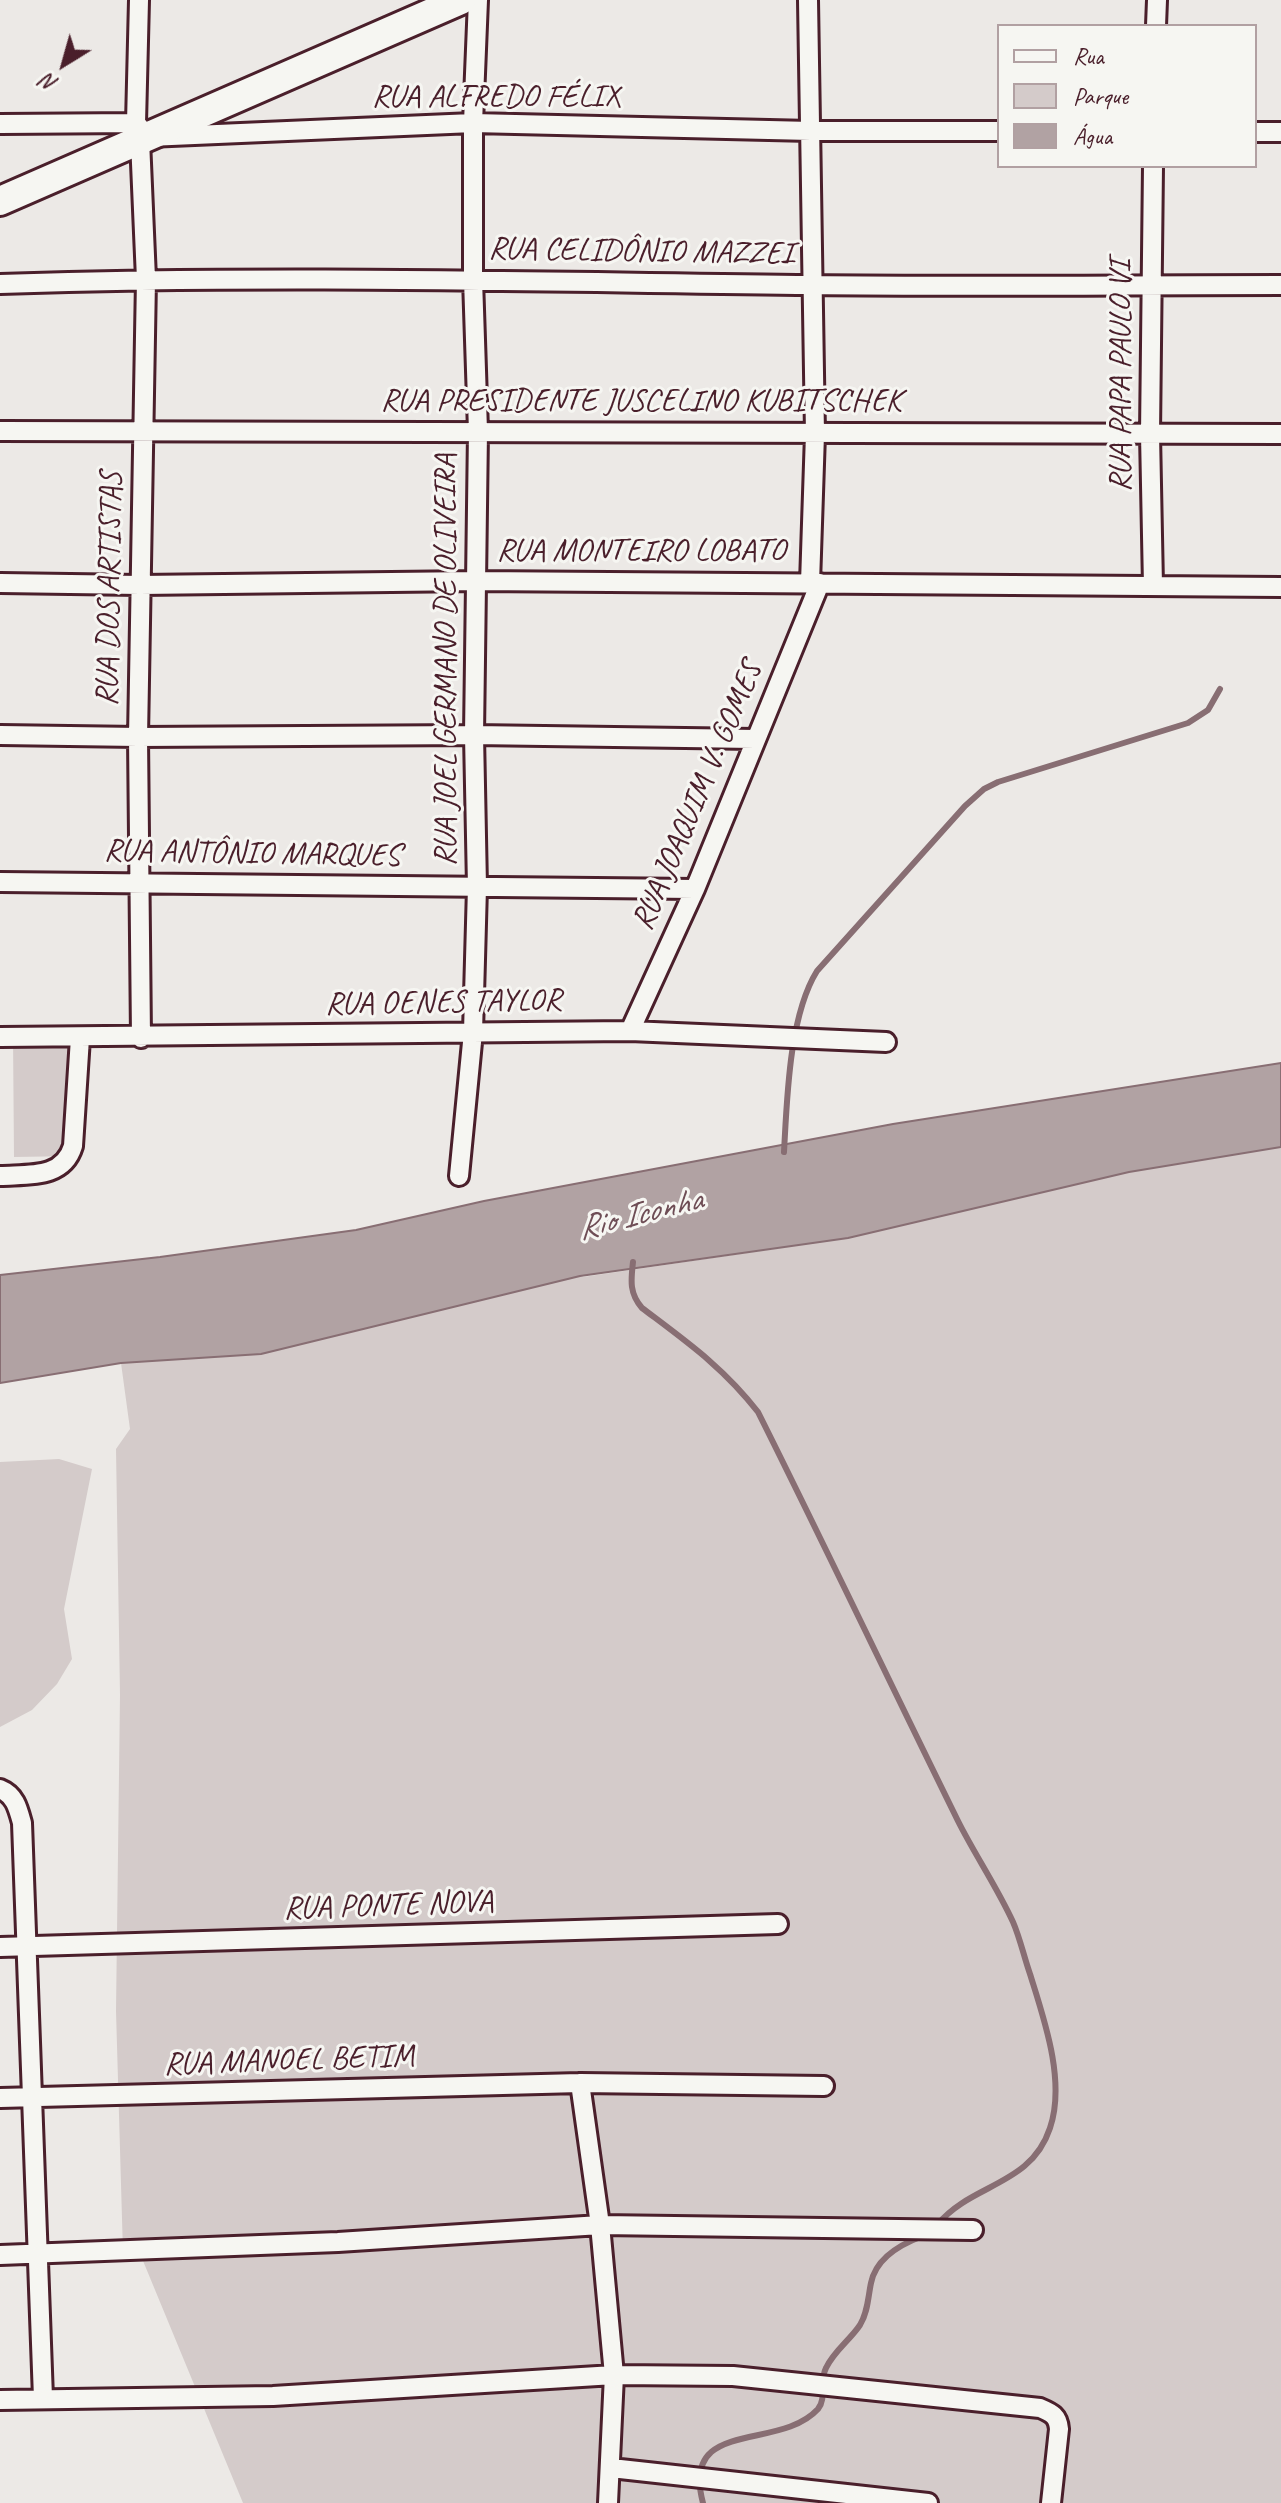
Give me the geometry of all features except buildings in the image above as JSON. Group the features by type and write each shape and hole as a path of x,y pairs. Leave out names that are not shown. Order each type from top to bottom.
{"main road":[{"path":"0,201 141,133 461,0"}],"street":[{"name":"RUA DOS ARTISTAS","path":"139,0 146,279 138,737 141,1038"},
{"name":"RUA JOEL GERMANO DE OLIVEIRA","path":"459,1176 473,1032 477,887 474,735 478,431 473,279 473,123 478,0"},
{"name":"RUA JOAQUIM V. GOMES","path":"630,1031 695,889 815,583 808,0"},
{"path":"1156,24 1157,0"},
{"name":"RUA ALFREDO FÉLIX","path":"0,124 141,133 473,123 811,131 997,131"},
{"path":"1257,132 1281,132"},
{"name":"RUA PAPA PAULO VI","path":"1153,168 1150,434 1153,586"},
{"name":"RUA CELIDÔNIO MAZZEI","path":"0,284 146,279 473,279 813,285 1281,285"},
{"name":"RUA PRESIDENTE JUSCELINO KUBITSCHEK","path":"0,431 1281,434"},
{"name":"RUA MONTEIRO LOBATO","path":"0,583 140,585 475,581 1281,587"},
{"path":"0,735 474,735 755,739"},
{"name":"RUA ANTÔNIO MARQUES","path":"0,882 695,889"},
{"name":"RUA OENES TAYLOR","path":"0,1037 630,1031 886,1042"},
{"path":"0,1176 36,1174 55,1170 65,1164 73,1146 80,1038"},
{"path":"4,1790 18,1806 22,1823 43,2398"},
{"name":"RUA PONTE NOVA","path":"0,1947 778,1924"},
{"path":"580,2083 600,2225 614,2375 608,2503"},
{"name":"RUA MANOEL BETIM","path":"0,2098 580,2083 824,2086"},
{"path":"0,2255 338,2242 600,2225 973,2230"},
{"path":"0,2400 273,2396 614,2375 733,2376 1040,2408 1053,2413 1059,2429 1051,2503"},
{"path":"611,2468 928,2503"}],"green space":[{"path":"87,1032 76,1156 14,1157 13,1036"},
{"path":"1281,1147 1281,2503 243,2503 141,2256 123,2253 116,2011 120,1695 116,1449 130,1429 121,1363 261,1354 581,1276 848,1238 1129,1172"},
{"path":"59,1459 92,1469 64,1609 72,1659 57,1684 32,1710 0,1727 0,1462"}],"water":[{"name":"Rio Iconha","path":"1281,1063 1281,1147 1129,1172 848,1238 580,1276 261,1354 121,1363 0,1383 0,1275 356,1230 484,1201 893,1124"}],"waterway":[{"path":"784,1152 788,1083 795,1034 800,1011 817,971 965,806 984,789 998,782 1188,723 1208,710 1220,689"},
{"path":"633,1262 633,1292 642,1308 718,1368 758,1412 958,1821 1007,1909 1020,1941 1051,2050 1056,2090 1050,2128 1029,2162 952,2210 938,2224"},
{"path":"703,2503 700,2476 706,2458 719,2447 801,2422 818,2409 826,2368 863,2320 878,2266 898,2248 923,2236"}]}
